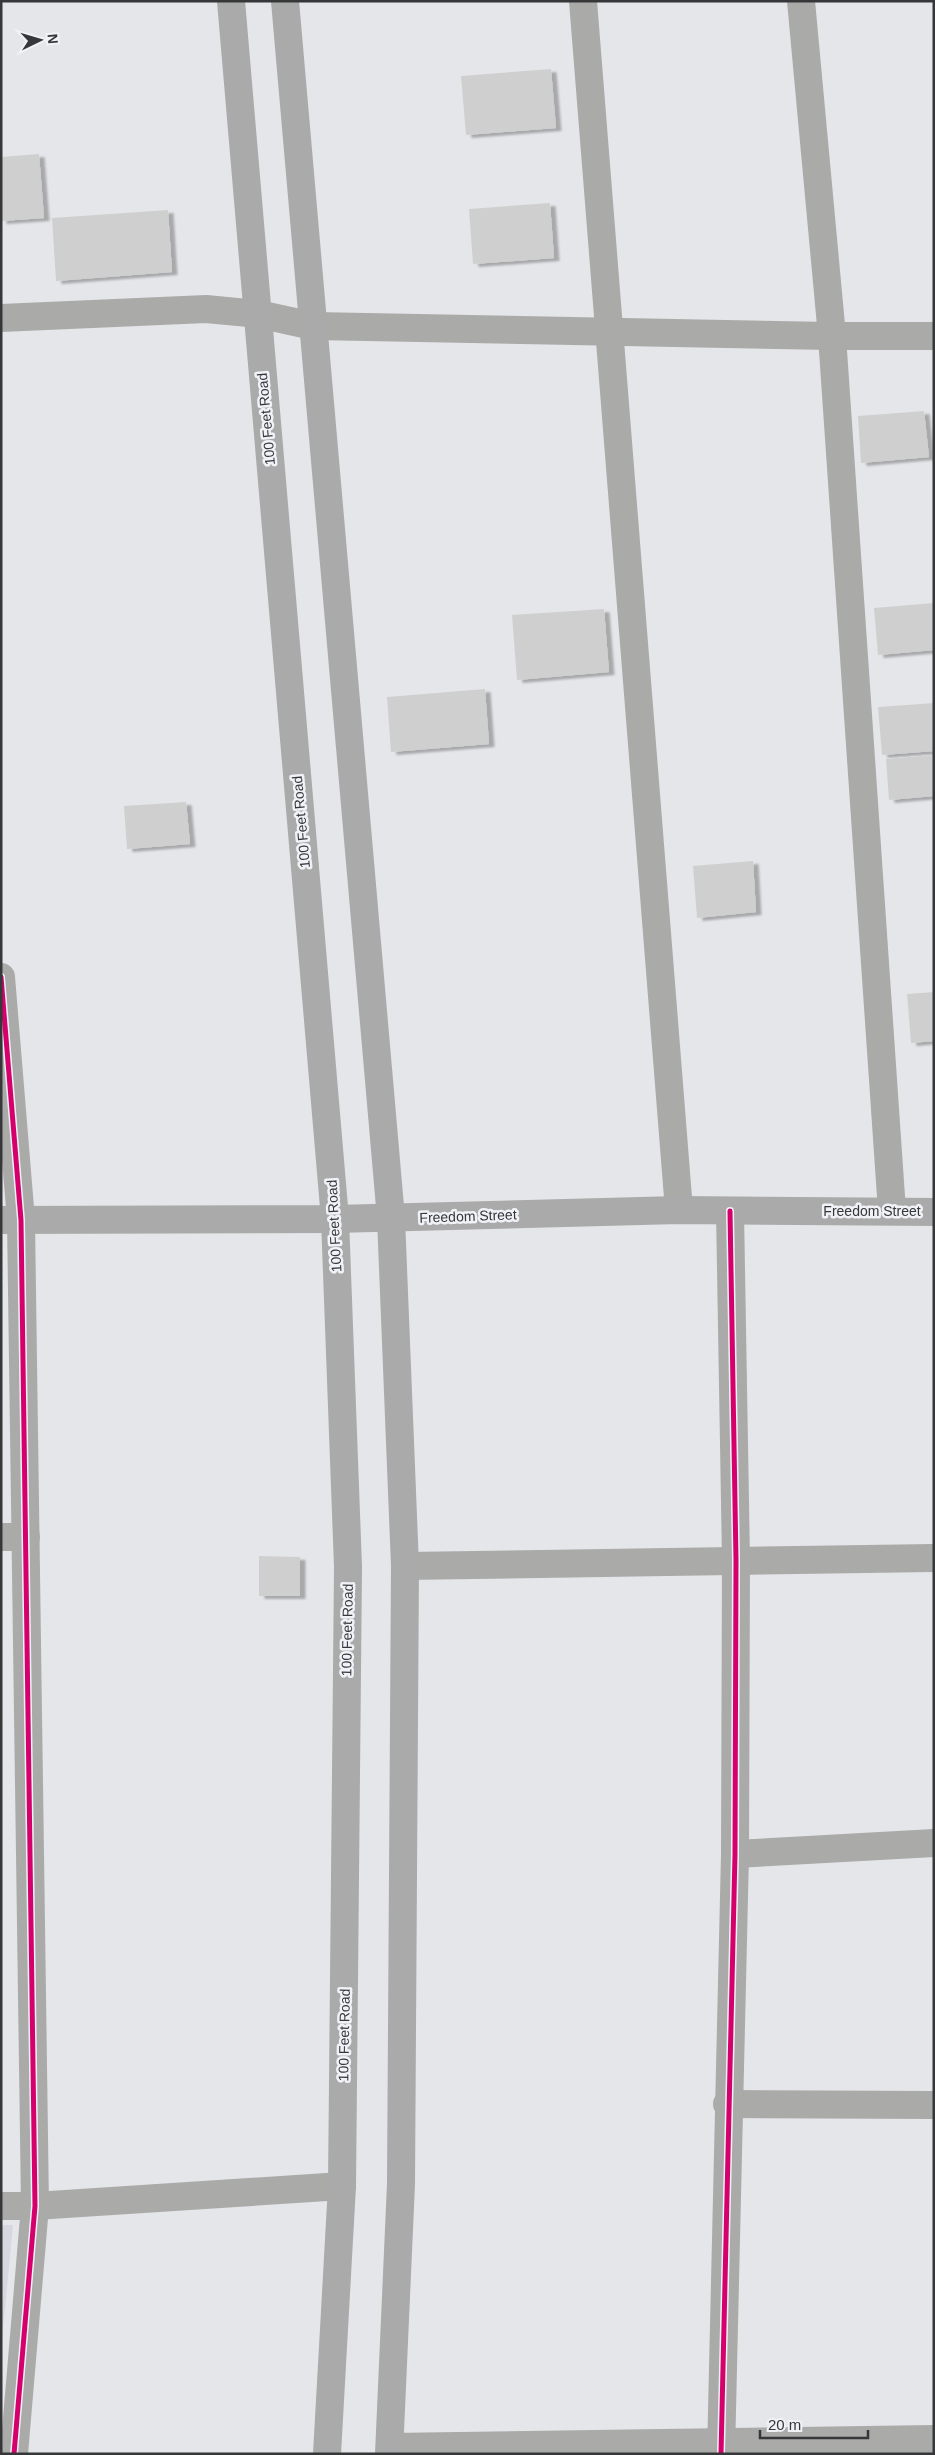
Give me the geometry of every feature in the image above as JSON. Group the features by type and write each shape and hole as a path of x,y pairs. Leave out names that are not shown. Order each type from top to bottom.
{"main road":[{"name":"100 Feet Road","path":"231,1 335,1219 348,1567 342,2186 327,2454"},
{"path":"285,1 391,1218 405,1566 401,2184 390,2450"},
{"name":"Freedom Street","path":"11,1220 335,1219 679,1210 934,1212"}],"street":[{"path":"583,1 679,1210"},
{"path":"801,1 832,336 892,1211"},
{"path":"1,318 206,309 258,314 313,326 832,336 934,336"},
{"path":"1,977 11,1220 14,1537 35,2206 14,2454"},
{"path":"721,2448 727,2104 735,1854 736,1560 730,1211"},
{"path":"405,1566 934,1558"},
{"path":"735,1854 934,1843"},
{"path":"727,2104 934,2105"},
{"path":"1,2206 35,2206 342,2186"},
{"path":"390,2450 721,2448 934,2439"}],"shaded area":[{"path":"1,2225 13,2225 1,2350"}],"building":[{"path":"551,69 556,128 466,135 461,76"},
{"path":"39,154 44,218 1,221 1,157"},
{"path":"550,203 554,258 473,264 469,209"},
{"path":"168,210 172,272 56,281 52,218"},
{"path":"924,411 929,457 861,463 858,416"},
{"path":"934,603 934,650 878,655 874,608"},
{"path":"604,609 609,672 517,680 512,615"},
{"path":"485,689 489,744 391,752 387,697"},
{"path":"934,703 934,751 882,755 878,707"},
{"path":"934,755 934,796 889,800 886,759"},
{"path":"186,802 190,844 127,849 124,806"},
{"path":"753,861 756,912 697,918 693,866"},
{"path":"934,992 934,1041 911,1043 907,994"},
{"path":"259,1556 300,1557 300,1596 259,1596"}],"cycle path":[{"path":"1,977 21,1220 35,2206 14,2454"},
{"path":"721,2454 735,1854 736,1560 730,1211"}]}
